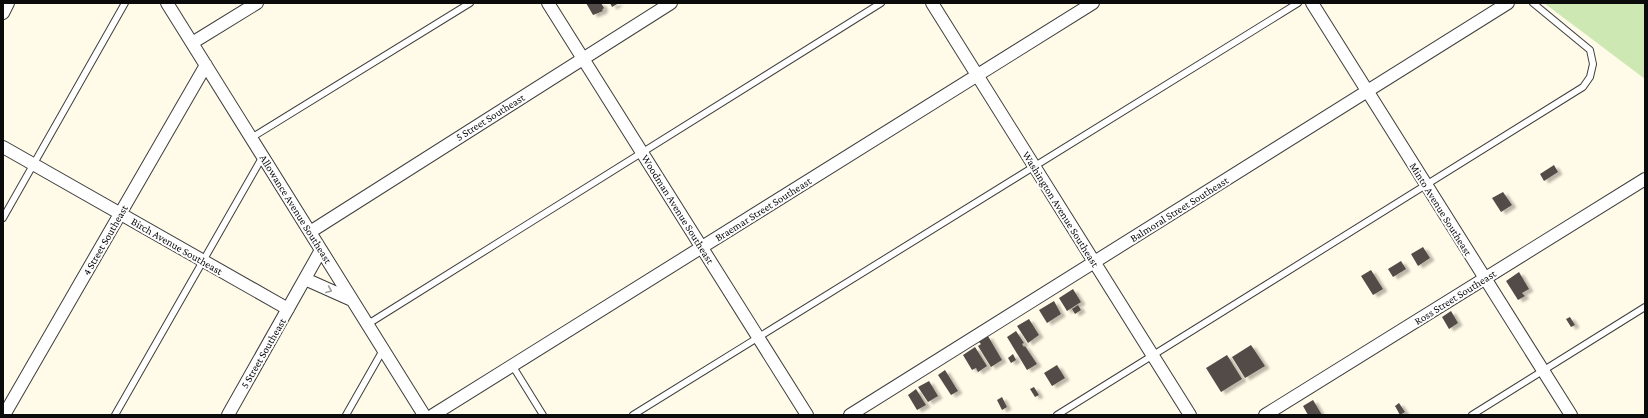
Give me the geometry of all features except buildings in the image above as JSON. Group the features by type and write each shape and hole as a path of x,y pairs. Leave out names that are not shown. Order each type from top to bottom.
{"street":[{"path":"3,12 8,3"},
{"name":"Allowance Avenue Southeast","path":"167,3 424,415"},
{"path":"192,43 257,3"},
{"name":"Woodman Avenue Southeast","path":"548,3 808,415"},
{"name":"5 Street Southeast","path":"310,232 671,3"},
{"name":"Washington Avenue Southeast","path":"932,3 1190,415"},
{"name":"Braemar Street Southeast","path":"433,415 1093,3"},
{"name":"Minto Avenue Southeast","path":"1312,3 1571,415"},
{"name":"Balmoral Street Southeast","path":"850,415 1508,3"},
{"name":"4 Street Southeast","path":"4,415 206,65"},
{"name":"Birch Avenue Southeast","path":"3,147 288,309"},
{"name":"Ross Street Southeast","path":"1265,415 1645,179"},
{"name":"5 Street Southeast","path":"228,415 321,250"},
{"path":"305,279 352,300"}],"lane":[{"path":"3,218 125,3"},
{"path":"251,138 470,3"},
{"path":"368,324 881,3"},
{"path":"633,415 1298,3"},
{"path":"1057,415 1583,87 1590,77 1593,64 1590,50 1533,3"},
{"path":"115,415 263,156"},
{"path":"1472,415 1645,307"},
{"path":"346,415 384,350"},
{"path":"512,365 544,415"}],"green space":[{"path":"1544,3 1645,3 1645,79"}]}
